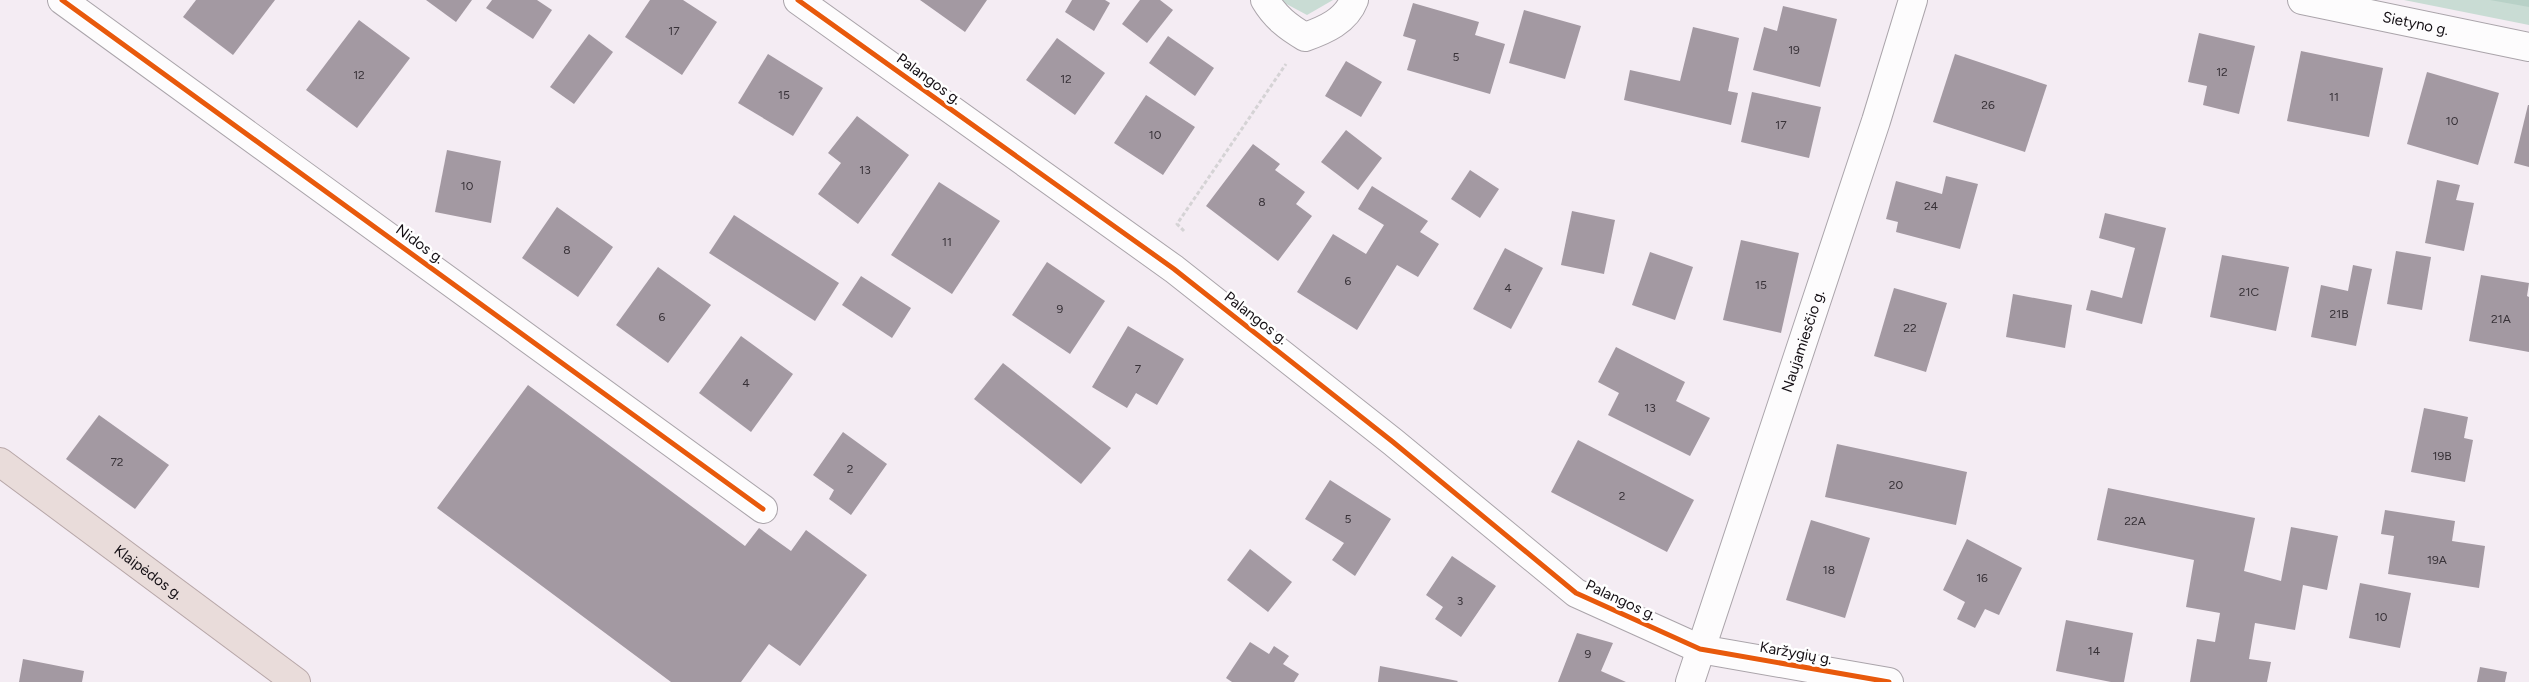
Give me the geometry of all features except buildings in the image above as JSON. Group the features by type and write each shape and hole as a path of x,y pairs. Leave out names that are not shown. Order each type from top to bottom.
{"highway":[{"name":"Klaipėdos g.","path":"0,462 296,682"}],"street":[{"name":"Nidos g.","path":"62,0 763,509"},
{"name":"Palangos g.","path":"798,0 1174,269 1393,442 1576,593 1700,649"},
{"path":"1265,0 1273,14 1305,37 1326,30 1350,10 1354,0"},
{"name":"Naujamiesčio g.","path":"1690,682 1876,122 1913,0"},
{"name":"Sietyno g.","path":"2302,0 2529,47"},
{"name":"Karžygių g.","path":"1700,649 1889,682"}],"path":[{"path":"1177,224 1305,37"}],"green space":[{"path":"1279,0 1333,0 1307,15"},
{"path":"2404,0 2529,0 2529,25"},
{"path":"2490,0 2529,0 2529,7"}],"cycle path":[{"path":"62,0 763,509"},
{"path":"798,0 1174,269 1393,442 1576,593 1700,649 1889,682"}]}
